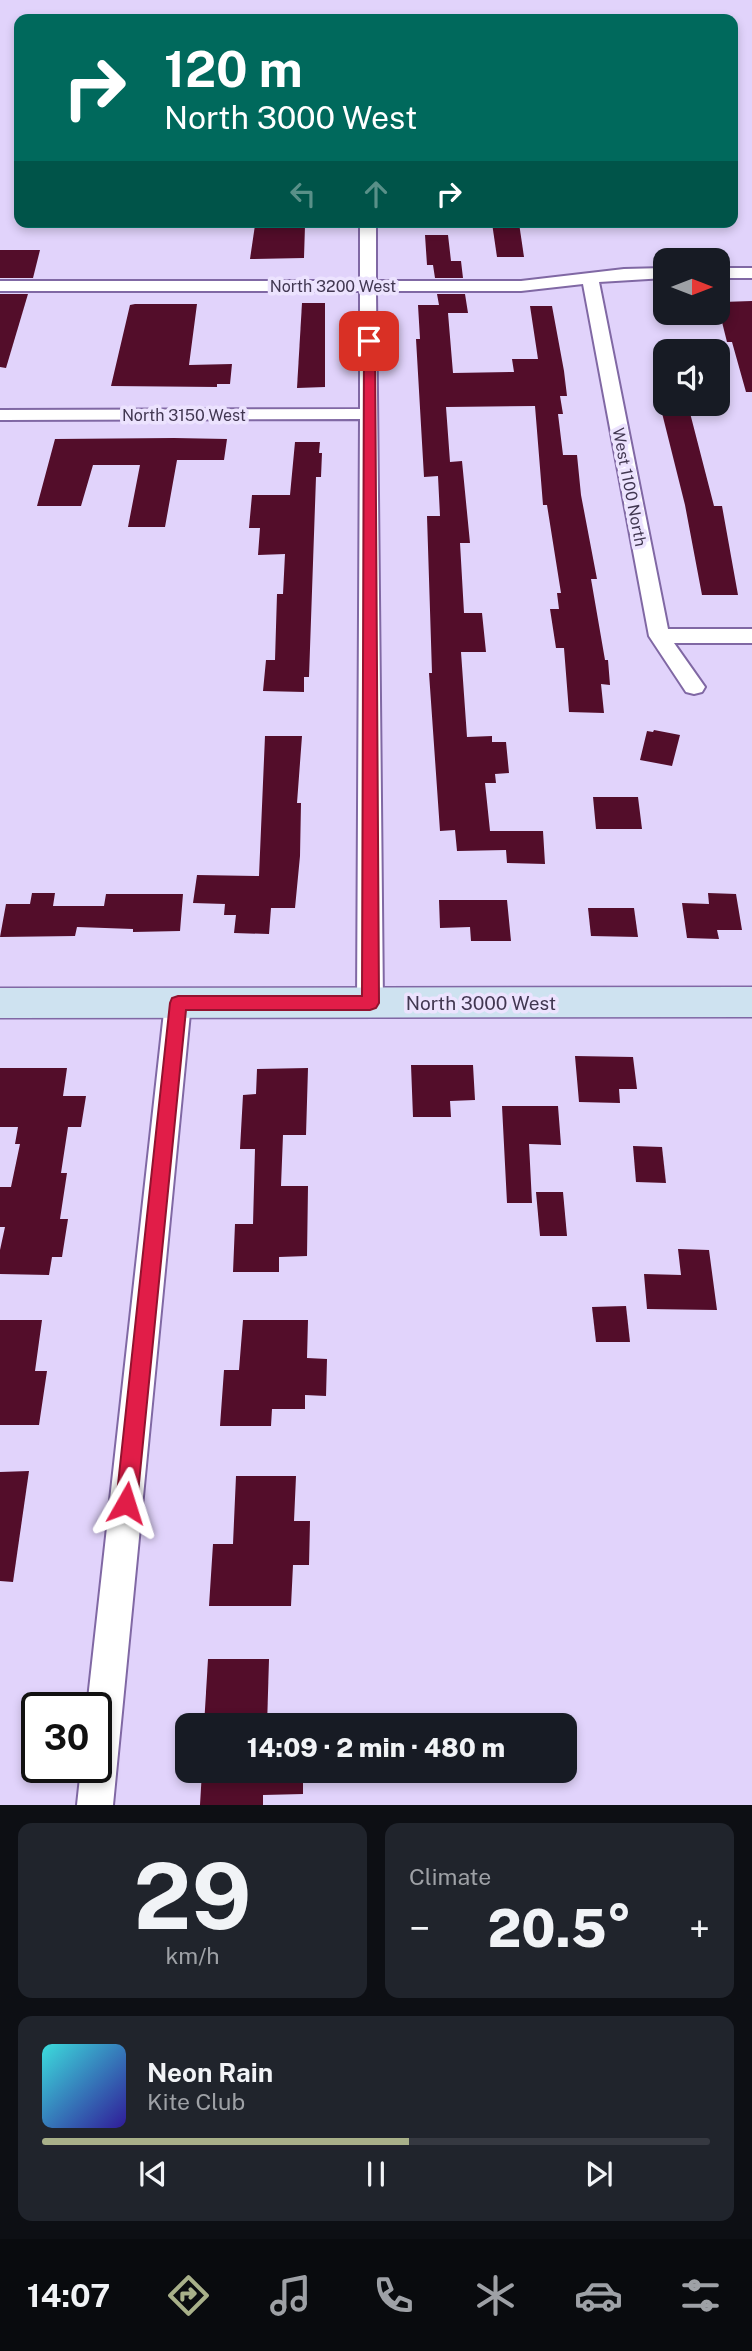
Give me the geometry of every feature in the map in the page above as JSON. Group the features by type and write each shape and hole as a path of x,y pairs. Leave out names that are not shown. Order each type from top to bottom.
{"main road":[{"name":"North 3000 West","path":"0,1003 752,1002"}],"street":[{"path":"368,228 370,1003"},
{"name":"North 3200 West","path":"0,286 521,286 653,273"},
{"path":"730,273 752,273"},
{"name":"West 1100 North","path":"590,278 659,636 694,687"},
{"name":"North 3150 West","path":"0,415 368,414"},
{"path":"659,636 752,636"},
{"path":"95,1805 178,1003"}],"building":[{"path":"255,228 305,228 304,258 250,259"},
{"path":"493,228 520,228 524,257 497,257"},
{"path":"425,235 448,235 451,261 461,261 463,278 435,278 433,265 427,265"},
{"path":"0,250 40,250 33,278 0,278"},
{"path":"0,294 28,294 6,368 0,367"},
{"path":"437,294 465,294 468,313 448,313 453,373 514,372 512,359 538,359 530,306 552,306 567,396 560,396 563,414 558,414 563,455 577,455 581,495 597,579 591,579 605,660 608,660 610,685 601,684 604,713 569,712 564,648 556,648 550,609 559,609 557,593 561,593 547,505 543,505 535,406 446,407 450,462 462,461 470,543 460,543 464,613 482,613 486,652 461,652 467,737 492,736 492,742 506,742 509,773 495,774 496,783 485,783 490,831 543,831 545,864 507,863 506,850 457,851 455,830 440,831 429,673 432,673 427,516 440,516 438,476 424,477 416,339 420,339 418,305 439,305"},
{"path":"752,301 752,392 746,392 732,342 726,339 723,326 730,326 730,302"},
{"path":"302,303 325,303 325,387 297,388"},
{"path":"197,304 189,365 232,364 230,384 217,384 217,387 111,386 130,305"},
{"path":"663,416 691,416 714,506 722,506 738,595 702,595 685,505"},
{"path":"55,439 227,439 224,460 177,460 165,527 128,527 140,465 93,465 81,506 37,506"},
{"path":"295,442 320,442 319,453 322,453 321,477 316,477 309,677 304,677 304,692 263,691 266,660 275,660 277,594 283,594 285,554 258,555 260,528 249,528 252,495 290,495"},
{"path":"647,731 680,735 672,766 640,760"},
{"path":"265,736 302,736 297,803 301,803 300,856 295,908 271,908 269,934 234,933 236,915 224,915 225,904 193,903 197,875 259,876"},
{"path":"593,797 638,797 642,829 596,829"},
{"path":"32,893 55,893 53,906 104,906 106,894 183,894 180,931 133,932 133,929 77,927 75,936 0,937 6,904 30,904"},
{"path":"708,893 736,894 742,930 717,930 719,939 687,938 682,903 709,904"},
{"path":"439,900 507,900 511,941 471,941 470,927 440,928"},
{"path":"588,908 634,908 638,937 591,936"},
{"path":"575,1056 633,1057 637,1089 619,1089 620,1103 579,1102"},
{"path":"411,1065 473,1065 475,1100 450,1101 451,1117 413,1117"},
{"path":"0,1068 67,1068 63,1096 86,1096 81,1127 68,1127 61,1173 67,1173 60,1219 68,1219 62,1257 52,1257 49,1275 0,1274 0,1250 5,1227 0,1227 0,1187 11,1187 20,1144 15,1144 18,1127 0,1127"},
{"path":"308,1068 306,1135 283,1135 281,1186 308,1186 307,1256 279,1257 279,1272 233,1272 235,1224 253,1224 255,1149 240,1149 243,1095 256,1094 257,1069"},
{"path":"502,1106 558,1106 561,1145 529,1144 532,1203 507,1203"},
{"path":"633,1146 662,1147 666,1183 636,1182"},
{"path":"536,1192 563,1192 567,1236 540,1236"},
{"path":"678,1249 709,1250 717,1310 647,1309 644,1274 681,1275"},
{"path":"626,1306 630,1342 596,1342 592,1307"},
{"path":"0,1320 42,1320 35,1371 47,1371 39,1425 0,1425"},
{"path":"243,1320 308,1320 307,1358 327,1359 326,1396 305,1395 305,1409 272,1409 271,1426 220,1426 224,1370 239,1370"},
{"path":"29,1471 13,1582 0,1581 0,1472"},
{"path":"236,1476 296,1476 294,1521 310,1521 309,1565 293,1565 291,1606 209,1606 213,1544 233,1544"},
{"path":"208,1659 269,1659 267,1713 205,1713"},
{"path":"201,1783 303,1783 303,1794 263,1795 263,1805 200,1805"}],"route":[{"path":"126,1503 178,1003 370,1003 369,341"}]}
